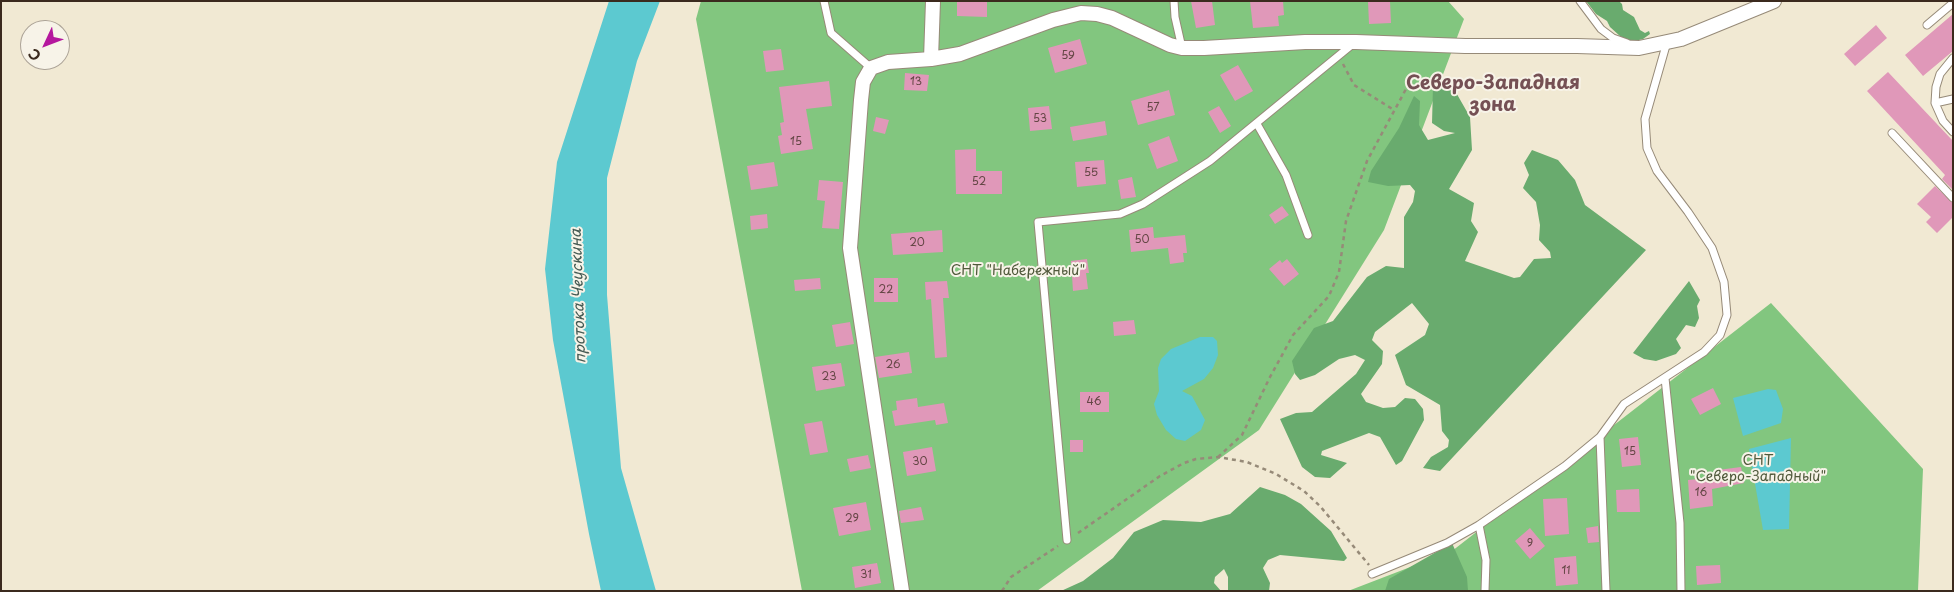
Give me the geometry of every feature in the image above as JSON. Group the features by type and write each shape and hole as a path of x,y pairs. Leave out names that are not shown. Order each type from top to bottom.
{"street":[{"path":"931,59 932,1"},
{"path":"902,591 850,248 860,100 863,82 871,68 888,62 931,59 960,54 1053,20 1081,13 1097,14 1112,18 1170,45 1182,48 1305,42 1639,48 1680,39 1774,1"}],"lane":[{"path":"824,1 830,33 871,68"},
{"path":"1174,1 1175,17 1182,48"},
{"path":"1580,1 1601,29 1613,38 1639,48"},
{"path":"1927,25 1953,3"},
{"path":"1066,540 1038,222 1120,214 1143,204 1210,161 1356,42"},
{"path":"1372,574 1447,543 1479,525 1565,466 1600,437 1624,404 1704,352 1720,335 1727,315 1724,282 1712,248 1657,171 1647,148 1646,119 1667,42"},
{"path":"1953,58 1940,74 1936,87 1935,103 1943,121 1953,132"},
{"path":"1935,103 1953,99"},
{"path":"1257,124 1286,175 1308,235"},
{"path":"1892,132 1953,198"},
{"path":"1665,378 1680,523 1681,591"},
{"path":"1600,437 1606,591"},
{"path":"1479,525 1486,560 1485,591"}],"path":[{"path":"1338,57 1354,85 1394,110"},
{"path":"1218,457 1242,435 1270,376 1293,335 1329,296 1339,272 1346,221 1367,161 1406,89"},
{"path":"1002,591 1011,577 1160,476 1196,459 1218,457 1247,462 1276,474 1304,492 1320,506 1355,546 1368,562 1372,574"}],"green space":[{"name":"СНТ \"Набережный\"","path":"701,1 1448,1 1464,19 1384,230 1259,430 1037,591 802,591 696,19"},
{"path":"1586,1 1619,1 1622,4 1623,10 1634,17 1640,30 1645,33 1649,31 1650,34 1643,39 1631,42 1621,37 1610,27 1607,21 1596,14"},
{"path":"1437,82 1446,82 1454,89 1470,117 1472,150 1449,189 1474,203 1471,221 1478,232 1465,261 1514,278 1520,277 1534,259 1551,258 1550,252 1539,240 1540,225 1536,202 1523,188 1529,175 1524,163 1532,150 1558,160 1575,180 1585,205 1646,250 1440,471 1423,468 1431,457 1448,447 1449,440 1442,431 1440,405 1406,385 1395,355 1425,335 1429,324 1412,303 1375,332 1372,340 1383,351 1382,364 1361,394 1366,402 1383,408 1395,407 1405,398 1415,399 1423,409 1424,420 1402,461 1396,465 1380,437 1369,433 1322,451 1321,455 1347,463 1330,478 1315,477 1302,467 1280,419 1296,413 1312,412 1356,374 1365,360 1355,355 1339,359 1315,375 1300,380 1295,374 1292,361 1314,328 1333,321 1367,277 1386,266 1404,268 1404,217 1413,202 1415,191 1410,185 1388,186 1368,182 1371,171 1399,128 1414,96 1420,101 1419,125 1428,140 1455,133 1444,131 1432,123 1433,86"},
{"path":"1689,281 1700,300 1697,306 1699,318 1695,327 1686,325 1676,339 1681,348 1676,354 1656,361 1644,359 1633,353"},
{"name":"СНТ \"Северо-Западный\"","path":"1771,303 1923,469 1918,591 1348,591 1452,551"},
{"path":"1260,487 1285,495 1301,504 1331,531 1347,558 1344,561 1280,555 1268,560 1263,568 1270,583 1269,591 1228,591 1228,577 1224,569 1215,577 1214,583 1221,591 1061,591 1083,581 1113,558 1134,532 1163,520 1201,522 1230,514"},
{"path":"1452,543 1467,577 1468,591 1385,591 1389,579"}],"water":[{"name":"протока Чеускина","path":"609,1 660,1 637,61 607,178 607,295 621,468 656,591 601,591 553,340 545,269 557,162"},
{"path":"1200,337 1213,337 1217,341 1218,355 1213,368 1204,379 1182,391 1192,396 1205,420 1201,430 1185,441 1176,439 1166,430 1157,415 1154,404 1159,391 1158,368 1161,359 1171,349"},
{"path":"1768,389 1776,390 1783,409 1781,423 1743,436 1733,398"},
{"path":"1791,438 1789,529 1763,530 1749,449"}],"building":[{"path":"957,1 987,1 987,17 957,16"},
{"path":"1191,1 1212,1 1215,25 1196,28"},
{"path":"1250,1 1283,1 1284,15 1278,16 1279,26 1253,28"},
{"path":"1368,1 1390,1 1391,23 1369,24"},
{"path":"1953,14 1953,51 1923,76 1905,55"},
{"path":"1876,25 1887,38 1855,66 1844,54"},
{"path":"1080,39 1087,64 1055,73 1048,48"},
{"path":"781,49 784,70 766,72 763,51"},
{"path":"1238,65 1253,91 1235,101 1220,75"},
{"path":"1888,72 1953,141 1953,190 1942,179 1945,175 1867,91"},
{"path":"905,73 929,75 927,91 904,90"},
{"path":"829,81 832,106 806,109 813,149 781,154 778,136 782,135 780,123 784,122 779,87"},
{"path":"1169,90 1175,115 1138,125 1131,101"},
{"path":"1049,106 1052,129 1030,131 1028,108"},
{"path":"1219,106 1231,126 1220,133 1208,112"},
{"path":"876,117 889,120 885,134 873,131"},
{"path":"1105,121 1107,135 1073,141 1070,127"},
{"path":"1169,136 1178,161 1157,169 1148,144"},
{"path":"976,149 976,171 1002,171 1002,194 956,194 955,150"},
{"path":"1104,160 1106,184 1077,187 1075,162"},
{"path":"774,162 778,186 751,190 747,166"},
{"path":"1132,177 1136,197 1121,199 1118,180"},
{"path":"819,180 843,182 839,229 822,228 825,201 817,200"},
{"path":"1935,186 1953,203 1953,217 1937,233 1926,222 1931,217 1917,204"},
{"path":"1282,206 1289,215 1275,224 1269,215"},
{"path":"767,214 768,228 751,230 750,216"},
{"path":"1153,227 1154,238 1185,235 1187,253 1183,253 1184,262 1170,264 1168,248 1131,252 1129,230"},
{"path":"942,230 943,252 893,255 891,234"},
{"path":"1087,259 1089,273 1086,273 1088,289 1073,291 1071,261"},
{"path":"1287,259 1299,274 1284,286 1269,269 1280,260 1282,263"},
{"path":"820,278 821,289 795,291 794,280"},
{"path":"874,278 898,278 898,302 874,302"},
{"path":"947,281 949,298 943,298 947,357 935,358 931,299 926,300 925,282"},
{"path":"1134,320 1136,334 1114,336 1113,322"},
{"path":"850,322 854,344 836,347 832,325"},
{"path":"909,352 912,373 879,378 875,357"},
{"path":"841,363 845,386 816,391 812,367"},
{"path":"1713,388 1721,404 1700,415 1691,399"},
{"path":"1080,392 1109,392 1109,412 1080,412"},
{"path":"917,398 918,407 944,403 948,423 936,425 935,420 895,426 892,411 897,410 896,401"},
{"path":"822,421 828,452 810,455 804,424"},
{"path":"1638,437 1641,465 1622,467 1619,439"},
{"path":"1070,440 1083,440 1083,452 1070,452"},
{"path":"932,447 936,471 907,476 903,452"},
{"path":"868,455 871,468 850,472 847,459"},
{"path":"1741,467 1744,483 1712,489 1713,506 1690,509 1688,480 1718,477 1718,470"},
{"path":"1639,489 1640,512 1617,512 1616,490"},
{"path":"1567,498 1569,534 1545,536 1543,499"},
{"path":"866,502 871,530 839,536 833,508"},
{"path":"921,507 924,520 901,523 899,511"},
{"path":"1598,526 1599,542 1588,543 1586,528"},
{"path":"1530,528 1545,546 1530,559 1515,541"},
{"path":"1576,556 1578,584 1556,586 1554,558"},
{"path":"877,563 881,583 855,588 852,567"},
{"path":"1720,565 1721,583 1697,585 1696,566"}],"district":[{"name":"Северо-Западная зона","path":"1493,95"}]}
